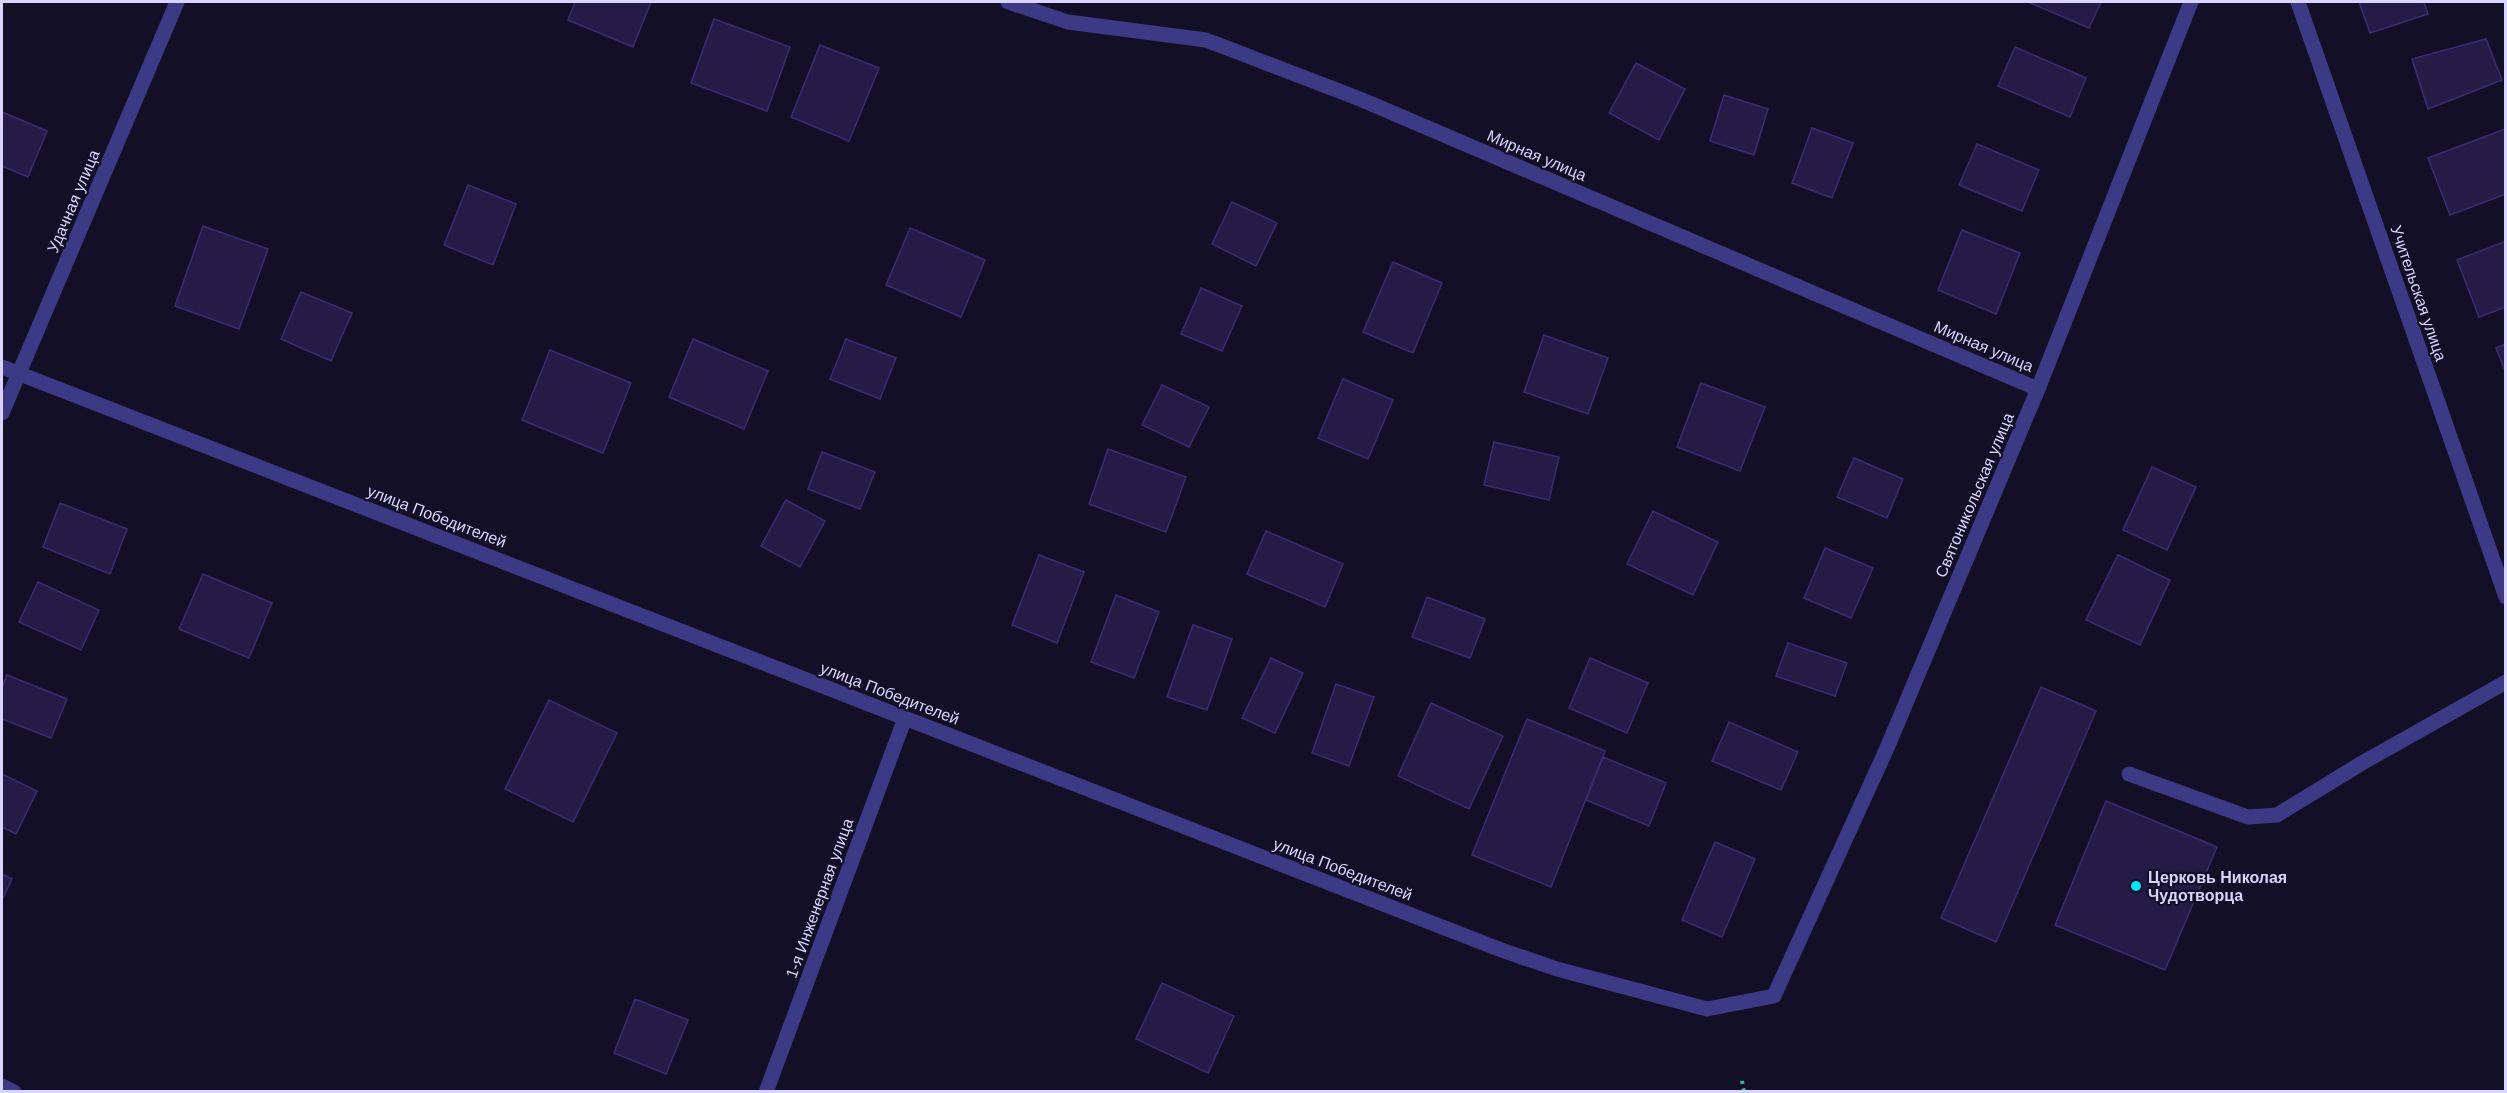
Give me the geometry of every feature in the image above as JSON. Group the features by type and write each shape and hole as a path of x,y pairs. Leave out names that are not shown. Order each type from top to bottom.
{"street":[{"name":"Удачная улица","path":"2,413 177,2"},
{"name":"Мирная улица","path":"1008,2 1068,22 1206,40 1359,99 2038,389"},
{"name":"Святоникольская улица","path":"1774,996 1887,748 2038,389 2191,2"},
{"name":"Учительская улица","path":"2298,2 2505,597"},
{"name":"улица Победителей","path":"2,367 1504,951 1557,969 1707,1009 1774,996"},
{"path":"2129,774 2248,817 2277,815 2362,763 2505,682"},
{"name":"1-я Инженерная улица","path":"766,1092 905,718"},
{"path":"2,1086 14,1092"}],"path":[{"path":"1742,1081 1744,1092"}],"building":[{"path":"575,2 651,2 633,47 568,20"},
{"path":"2028,2 2101,2 2089,28"},
{"path":"2359,2 2424,2 2428,14 2370,33"},
{"path":"714,19 790,47 767,111 691,83"},
{"path":"2486,39 2502,80 2428,109 2412,59"},
{"path":"820,45 879,68 849,141 791,117"},
{"path":"2015,47 2086,78 2070,117 1998,86"},
{"path":"1636,63 1685,89 1659,140 1609,113"},
{"path":"1724,95 1768,109 1754,155 1710,141"},
{"path":"2,112 47,131 28,177 2,166"},
{"path":"1812,128 1853,143 1832,198 1792,183"},
{"path":"2505,129 2506,194 2450,215 2428,158"},
{"path":"1977,144 2039,170 2022,211 1959,185"},
{"path":"468,185 516,204 493,265 444,245"},
{"path":"1232,202 1277,223 1256,266 1212,244"},
{"path":"203,226 268,249 239,329 175,306"},
{"path":"910,228 985,260 961,317 886,285"},
{"path":"1962,230 2020,253 1996,314 1938,290"},
{"path":"2506,241 2506,307 2479,317 2457,260"},
{"path":"1393,262 1442,283 1413,353 1363,332"},
{"path":"1201,288 1242,306 1222,351 1181,334"},
{"path":"301,292 352,313 331,361 281,339"},
{"path":"1544,335 1608,358 1588,414 1524,392"},
{"path":"693,339 768,371 744,429 669,397"},
{"path":"846,339 896,358 880,399 830,379"},
{"path":"2506,344 2506,373 2496,348"},
{"path":"550,350 631,383 603,453 522,420"},
{"path":"1343,379 1393,400 1368,459 1318,438"},
{"path":"1701,383 1765,407 1740,471 1677,447"},
{"path":"1162,385 1209,407 1189,447 1142,425"},
{"path":"1494,442 1559,457 1549,500 1484,485"},
{"path":"1108,449 1186,477 1166,532 1089,504"},
{"path":"822,452 875,472 860,509 808,489"},
{"path":"1854,458 1903,479 1887,518 1837,497"},
{"path":"2152,467 2196,487 2167,550 2123,530"},
{"path":"786,500 825,521 800,567 761,546"},
{"path":"60,503 127,529 110,574 43,547"},
{"path":"1653,511 1718,542 1693,595 1627,564"},
{"path":"1266,531 1343,564 1325,607 1247,574"},
{"path":"1825,548 1873,568 1851,618 1804,598"},
{"path":"1039,555 1084,572 1057,643 1012,625"},
{"path":"2118,555 2170,580 2140,645 2086,620"},
{"path":"203,574 272,603 249,658 179,629"},
{"path":"38,582 99,610 81,650 19,622"},
{"path":"1116,595 1159,612 1134,678 1091,662"},
{"path":"1427,597 1485,619 1470,658 1412,637"},
{"path":"1193,625 1232,639 1207,710 1167,697"},
{"path":"1788,643 1847,663 1835,696 1776,676"},
{"path":"1271,658 1303,673 1275,733 1242,718"},
{"path":"1590,658 1648,683 1627,733 1569,708"},
{"path":"7,675 67,699 51,738 2,719 2,688"},
{"path":"1336,684 1374,697 1349,766 1312,753"},
{"path":"2041,687 2096,711 1996,942 1941,918"},
{"path":"549,700 617,733 573,822 505,789"},
{"path":"1431,703 1503,736 1469,809 1398,776"},
{"path":"1527,719 1605,751 1551,887 1472,855"},
{"path":"1729,722 1798,752 1781,790 1712,761"},
{"path":"1603,757 1666,783 1649,826 1586,800"},
{"path":"2,774 37,791 16,834 2,827"},
{"name":"Церковь Николая Чудотворца","path":"2106,801 2217,847 2165,970 2055,925"},
{"path":"1715,842 1755,859 1722,937 1682,920"},
{"path":"2,874 12,879 2,900"},
{"path":"1162,983 1234,1016 1208,1073 1136,1039"},
{"path":"635,999 688,1020 666,1074 614,1053"}],"place":[{"name":"Церковь Николая Чудотворца","path":"2136,886"}]}
